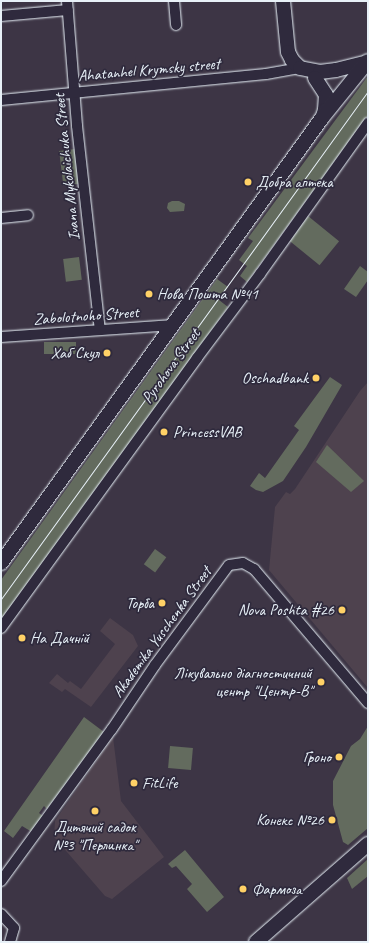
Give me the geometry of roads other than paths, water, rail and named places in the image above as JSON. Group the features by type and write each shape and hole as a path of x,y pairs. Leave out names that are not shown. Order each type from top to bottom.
{"main road":[{"path":"282,1 288,52 292,60 337,91 345,90"},
{"path":"311,72 336,70 367,61"},
{"name":"Pyrohova Street","path":"1,563 322,118 367,61"},
{"path":"311,72 326,95 325,110 322,118"},
{"path":"256,942 368,844"}],"street":[{"path":"174,1 176,25"},
{"path":"1,16 68,6"},
{"name":"Ivana Mykolaichuka Street","path":"68,6 75,92 100,330"},
{"name":"Ahatanhel Krymsky street","path":"1,100 266,74 311,72"},
{"name":"Pyrohova Street","path":"1,628 197,358 256,280 368,123"},
{"path":"1,218 28,215"},
{"name":"Zabolotnoho Street","path":"1,337 174,325"},
{"name":"Akademika Yuschenka Street","path":"1,881 112,729 155,664 229,565 243,563 254,568 368,703"},
{"path":"1,914 14,928 10,942"}],"tram line":[{"path":"1,599 368,91"}],"place":[{"name":"Добра аптека","path":"248,182"},
{"name":"Нова Пошта №41","path":"149,294"},
{"name":"Хаб Скул","path":"107,353"},
{"name":"Oschadbank","path":"316,378"},
{"name":"PrincessVAB","path":"164,432"},
{"name":"Торба","path":"162,603"},
{"name":"Nova Poshta #26","path":"342,610"},
{"name":"На Дачній","path":"22,638"},
{"name":"Лікувально діагностичний центр \"Центр-В\"","path":"321,682"},
{"name":"Гроно","path":"339,757"},
{"name":"FitLife","path":"134,783"},
{"name":"Дитячий садок №3 \"Перлинка\"","path":"95,811"},
{"name":"Конекс №26","path":"332,820"},
{"name":"Фармоза","path":"243,889"}]}
